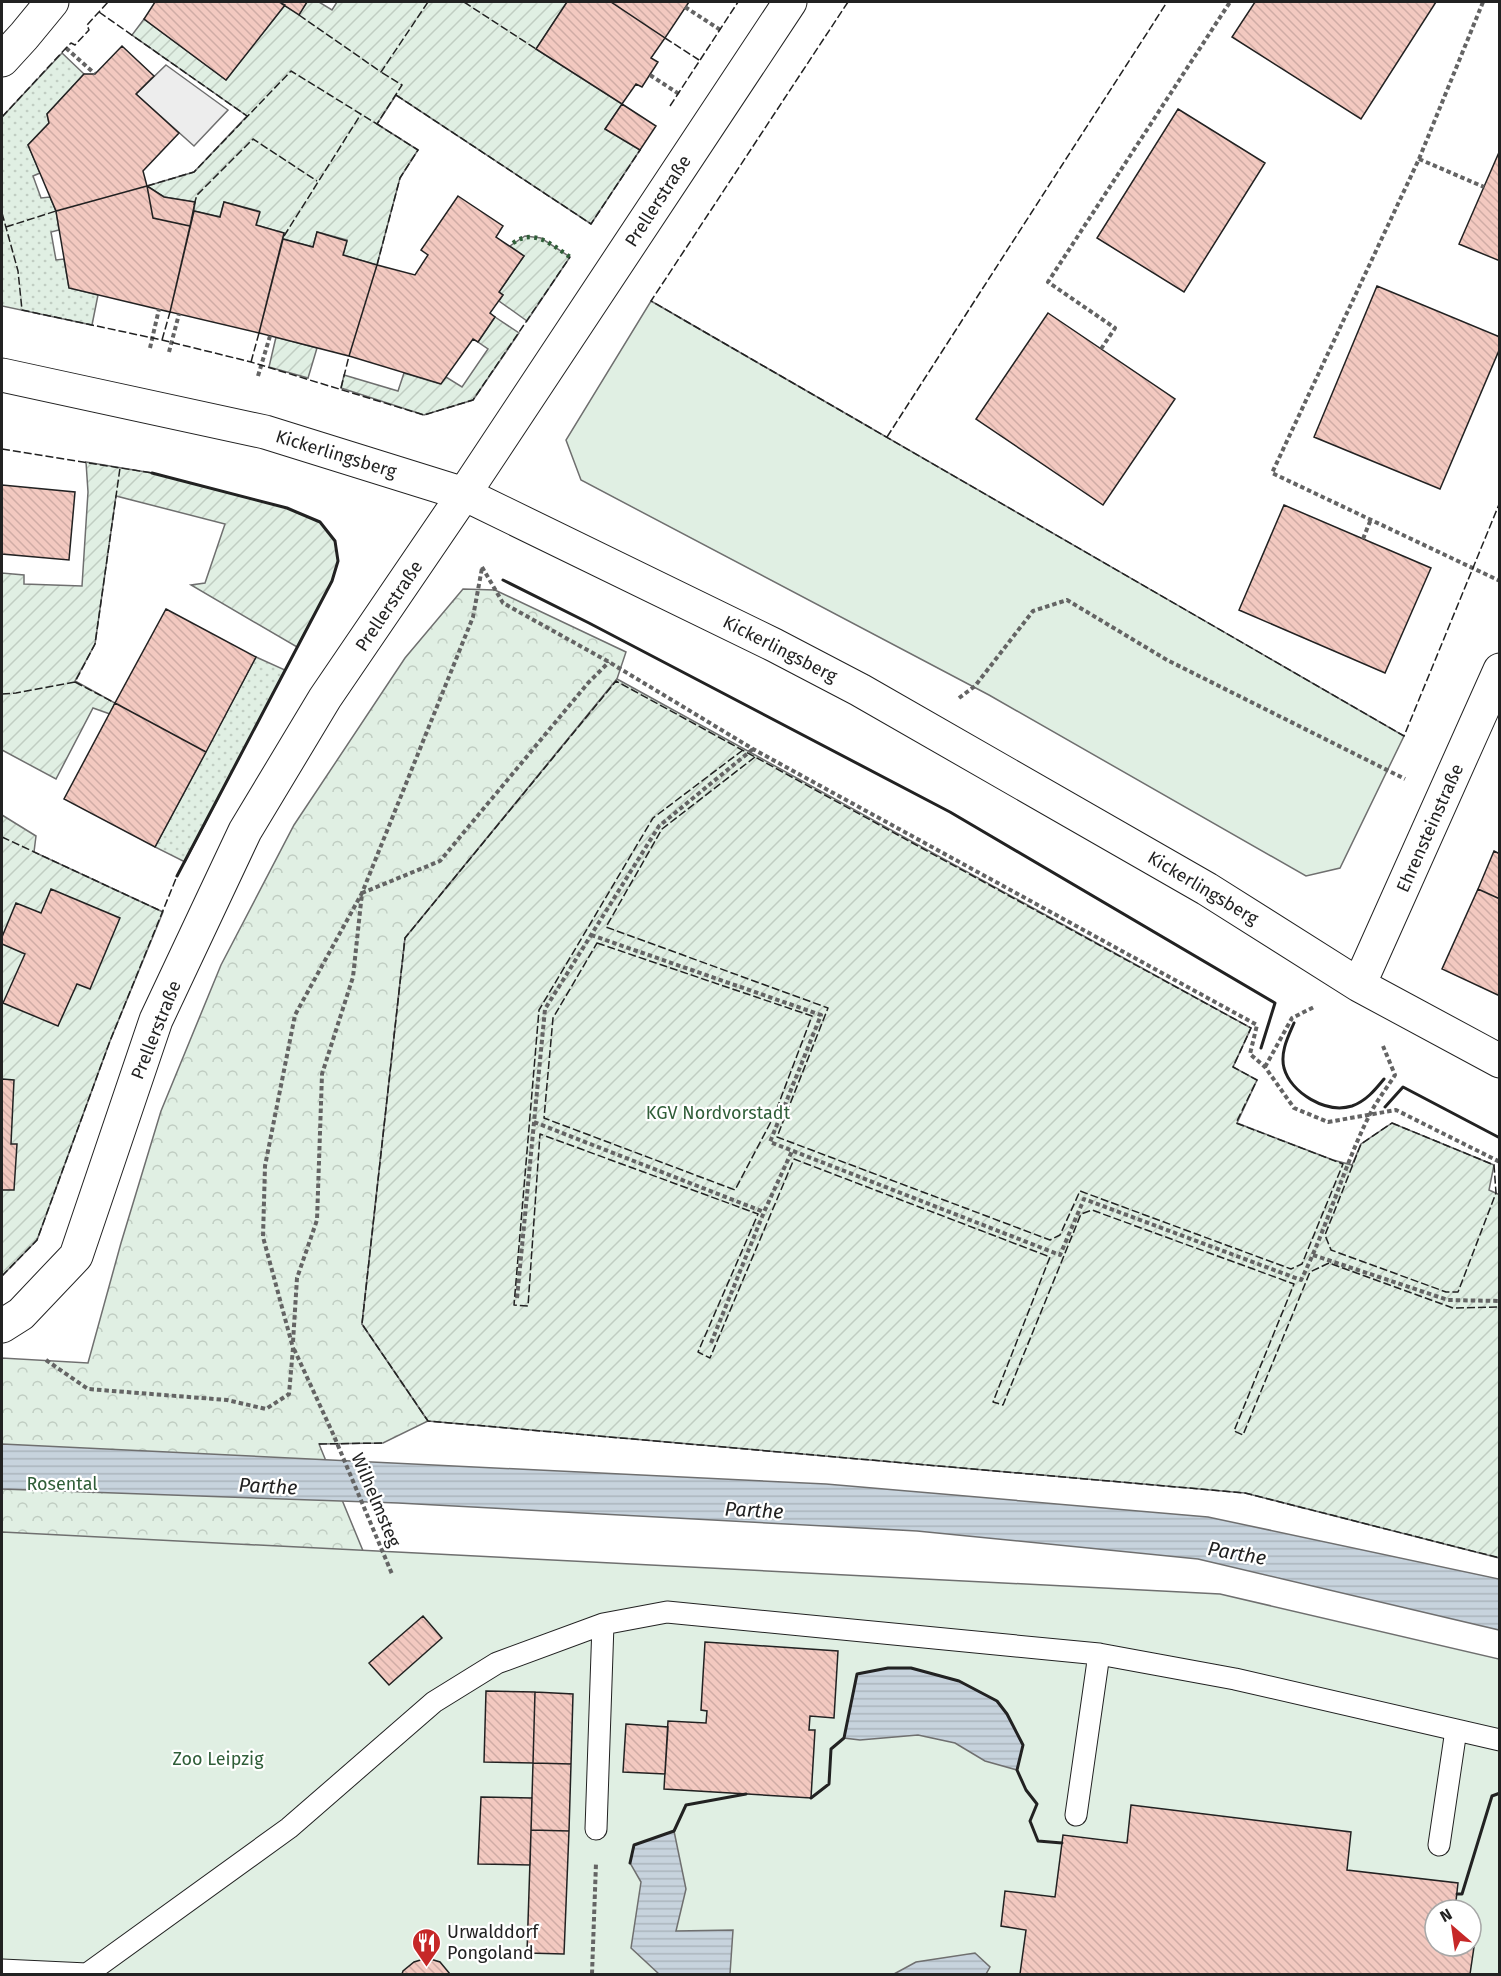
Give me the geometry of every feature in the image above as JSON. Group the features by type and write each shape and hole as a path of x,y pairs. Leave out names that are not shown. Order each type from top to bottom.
{"street":[{"path":"2,60 52,2"},
{"name":"Prellerstraße","path":"2,1326 21,1314 75,1256 156,1020 245,831 325,698 464,494 790,2"},
{"name":"Kickerlingsberg","path":"2,375 265,432 464,494 774,645 860,690 1207,889 1359,985 1500,1061"},
{"name":"Ehrensteinstraße","path":"1359,985 1500,670"}],"lane":[{"path":"2,1970 87,1974 289,1828 434,1702 497,1663 603,1624 666,1612 1099,1654 1235,1679 1500,1740"},
{"path":"596,1829 603,1624"},
{"path":"1076,1815 1099,1654"},
{"path":"1439,1845 1456,1730"}],"path":[{"path":"1101,349 1115,328 1048,282 1230,2"},
{"path":"1483,2 1419,159 1272,473 1500,581"},
{"path":"685,7 729,35"},
{"path":"61,43 95,74"},
{"path":"650,75 687,99"},
{"path":"1419,159 1484,187"},
{"path":"150,348 159,309"},
{"path":"169,352 179,314"},
{"path":"258,376 270,336"},
{"path":"1363,539 1371,519"},
{"path":"293,1348 263,1237 265,1166 295,1015 362,893 473,617 482,567 503,603 609,662 753,749 1257,1025 1250,1054 1265,1067 1294,1108 1328,1122 1396,1110 1500,1162"},
{"path":"922,726 975,686 1033,611 1067,600 1167,660 1443,799"},
{"path":"362,893 440,861 588,683 609,662"},
{"path":"517,1298 545,1009 659,826 753,749"},
{"path":"46,1360 88,1389 227,1400 266,1409 289,1394 297,1278 317,1220 321,1074 353,977 362,893"},
{"path":"591,935 821,1015 770,1142 1060,1255 1084,1198 1301,1280 1369,1116 1395,1075"},
{"path":"1265,1067 1292,1018"},
{"path":"534,1122 764,1212"},
{"path":"711,1343 764,1212 792,1151"},
{"path":"1313,1255 1448,1300 1500,1301"},
{"name":"Wilhelmsteg","path":"293,1348 334,1436 392,1574"},
{"path":"592,1974 596,1829"}],"green space":[{"path":"307,2 319,2 332,10 337,2 567,2 536,49 622,104 605,129 640,150 591,224 396,95 377,124 418,150 400,178 377,265 343,255 347,240 317,232 313,247 283,239 284,233 256,225 259,211 224,202 220,217 194,211 195,202 164,197 147,186 194,172 247,116 132,35 144,19 226,80 285,5 299,14"},
{"path":"62,53 84,74 47,114 49,123 28,145 40,173 33,176 41,198 50,197 56,211 59,230 51,232 56,260 64,259 69,288 98,295 92,325 2,306 2,117"},
{"path":"525,236 541,238 570,257 527,321 499,301 503,295 499,292 524,256 510,246"},
{"path":"651,301 1404,736 1340,868 1306,876 989,695 581,480 566,440"},
{"path":"495,317 519,333 473,400 424,415 341,388 344,375 398,391 404,373 440,384 446,377 462,387 488,349 478,342"},
{"path":"276,337 317,348 308,378 269,367"},
{"path":"86,462 152,473 287,508 320,522 335,541 338,561 332,581 297,647 191,585 205,583 225,524 116,496 95,644 75,681 115,703 110,714 93,708 56,779 2,750 2,573 24,575 24,584 82,586 88,492"},
{"name":"Rosental","path":"463,589 495,590 626,652 617,679 405,938 362,1324 428,1421 383,1443 319,1444 368,1563 2,1538 2,1358 88,1363 161,1111 221,965 294,825 405,658"},
{"path":"256,657 285,670 185,862 155,847"},
{"name":"KGV Nordvorstadt","path":"617,679 1251,1028 1233,1067 1257,1080 1237,1123 1333,1160 1352,1165 1361,1144 1392,1123 1494,1165 1489,1190 1500,1195 1499,1558 1245,1493 428,1421 362,1324 405,938"},
{"path":"2,815 36,836 34,852 163,912 110,1041 37,1240 2,1276"},
{"name":"Zoo Leipzig","path":"2,1532 1220,1594 1499,1659 1499,1974 2,1974"}],"shaded area":[{"path":"166,65 228,110 194,146 136,94"}],"water":[{"name":"Parthe","path":"2,1444 826,1484 1208,1517 1499,1579 1499,1630 1198,1559 917,1531 398,1503 2,1489"},
{"path":"888,1668 911,1668 959,1681 997,1701 1007,1714 1023,1745 1017,1770 985,1761 955,1743 918,1735 860,1740 844,1738 857,1674"},
{"path":"674,1831 686,1889 676,1931 733,1930 730,1974 659,1974 631,1948 641,1882 630,1863 634,1845"},
{"path":"975,1953 990,1967 986,1974 894,1974 916,1962"}],"building":[{"path":"155,2 279,2 285,5 226,80 144,19"},
{"path":"279,2 307,2 299,15"},
{"path":"567,2 611,2 665,38 651,58 658,62 642,87 636,84 622,104 536,49"},
{"path":"611,2 689,2 665,38"},
{"path":"1255,2 1436,2 1361,119 1232,37"},
{"path":"122,46 154,76 136,94 179,133 143,171 147,186 56,211 28,145 49,123 47,114 84,74 95,74"},
{"path":"622,104 656,126 640,150 605,129"},
{"path":"1178,109 1265,163 1184,292 1097,238"},
{"path":"1500,150 1500,261 1459,244"},
{"path":"147,186 153,218 190,226 170,312 69,288 56,211"},
{"path":"147,186 164,197 195,202 190,226 153,218"},
{"path":"458,196 503,226 496,237 524,256 499,292 503,295 490,313 495,317 478,342 473,339 441,384 349,356 377,265 415,275 428,255 421,250"},
{"path":"224,202 260,212 256,225 284,233 259,333 170,312 194,211 220,217"},
{"path":"317,232 347,241 343,255 377,265 349,356 259,333 283,239 313,247"},
{"path":"1377,286 1500,337 1500,348 1440,489 1314,437"},
{"path":"1048,313 1175,399 1103,505 976,419"},
{"path":"2,485 75,492 69,560 2,554"},
{"path":"1284,505 1431,568 1385,673 1239,610"},
{"path":"166,609 256,657 206,752 115,703"},
{"path":"115,703 206,752 155,847 64,799"},
{"path":"1494,851 1500,854 1500,899 1478,889"},
{"path":"51,889 120,918 90,989 77,984 58,1026 3,1003 25,954 2,944 2,937 16,903 41,913"},
{"path":"1478,889 1500,899 1500,996 1442,969"},
{"path":"2,1079 14,1080 11,1144 17,1144 14,1190 2,1190"},
{"path":"423,1616 442,1638 389,1685 369,1663"},
{"path":"705,1642 838,1651 834,1718 810,1716 809,1730 815,1730 811,1798 664,1789 668,1721 706,1723 707,1711 701,1710"},
{"path":"486,1691 535,1692 533,1763 484,1762"},
{"path":"535,1692 573,1694 571,1764 533,1763"},
{"path":"626,1724 668,1727 665,1774 623,1772"},
{"path":"533,1763 571,1764 569,1831 531,1830"},
{"path":"481,1797 532,1798 530,1865 478,1864"},
{"path":"1131,1805 1351,1832 1347,1870 1458,1883 1456,1898 1423,1898 1423,1958 1472,1958 1470,1974 1020,1974 1026,1930 1001,1926 1005,1891 1055,1897 1063,1835 1127,1843"},
{"path":"531,1830 569,1831 564,1954 527,1953"},
{"name":"Urwalddorf Pongoland","path":"427,1958 440,1962 450,1974 402,1974 414,1962"}],"hedge":[{"path":"513,243 528,237 536,238 550,243 570,257"}],"fence":[{"path":"2,117 66,48 71,43 75,45 89,30 87,25 108,2"},
{"path":"299,15 381,72 428,2"},
{"path":"464,2 536,49"},
{"path":"670,106 738,2"},
{"path":"848,2 651,301 1404,736 1500,502"},
{"path":"887,437 1167,2"},
{"path":"99,12 247,116"},
{"path":"665,38 699,60"},
{"path":"147,186 194,172 291,71 377,124 402,85 381,72"},
{"path":"396,95 591,224 640,150"},
{"path":"284,236 361,114"},
{"path":"377,124 418,150 400,178 377,265"},
{"path":"194,205 197,195 253,139 317,181"},
{"path":"6,227 56,211"},
{"path":"2,213 18,271 22,310 251,362 424,415 473,400 570,257"},
{"path":"162,340 170,312"},
{"path":"251,362 259,333"},
{"path":"341,388 349,356"},
{"path":"2,449 152,473"},
{"path":"2,694 75,682 95,644 120,468"},
{"path":"755,757 662,829 606,927 828,1008 777,1137 1050,1240 1060,1235 1080,1191 1291,1269 1302,1264 1343,1164 1236,1123 1257,1080 1233,1067 1251,1028 616,681 405,938 362,1324 428,1421 1245,1493 1500,1558"},
{"path":"75,682 115,703"},
{"path":"743,750 653,818 539,1010 514,1305 528,1306 540,1134 758,1214 698,1352 710,1358 794,1159 1050,1257 993,1402 1003,1405 1081,1214 1092,1210 1294,1284 1234,1431 1243,1435 1310,1272 1329,1263 1453,1308 1500,1307"},
{"path":"2,837 163,912"},
{"path":"2,1276 37,1240 110,1041 177,876"},
{"path":"597,943 812,1016 774,1116 735,1190 544,1118 553,1018 597,943"},
{"path":"1392,1123 1494,1165 1496,1193 1458,1292 1446,1292 1331,1250 1325,1235 1361,1144 1392,1123"},
{"path":"319,1444 383,1443"}],"wall":[{"path":"152,473 287,508 320,522 335,541 338,561 332,581 177,876"},
{"path":"503,580 950,812 1275,1003 1261,1048"},
{"path":"1294,1023 1284,1050 1284,1068 1294,1086 1311,1099 1331,1107 1352,1106 1366,1098 1384,1079"},
{"path":"1385,1107 1403,1087 1500,1138"},
{"path":"811,1798 829,1784 831,1749 844,1738 857,1674 888,1668 911,1668 959,1681 997,1701 1007,1714 1023,1745 1017,1770 1026,1790 1037,1804 1030,1821 1038,1841 1062,1843"},
{"path":"1457,1894 1462,1894 1492,1796 1500,1793"},
{"path":"630,1863 634,1845 674,1831 686,1805 746,1794"}],"place":[{"name":"Urwalddorf Pongoland","path":"426,1968"}]}
